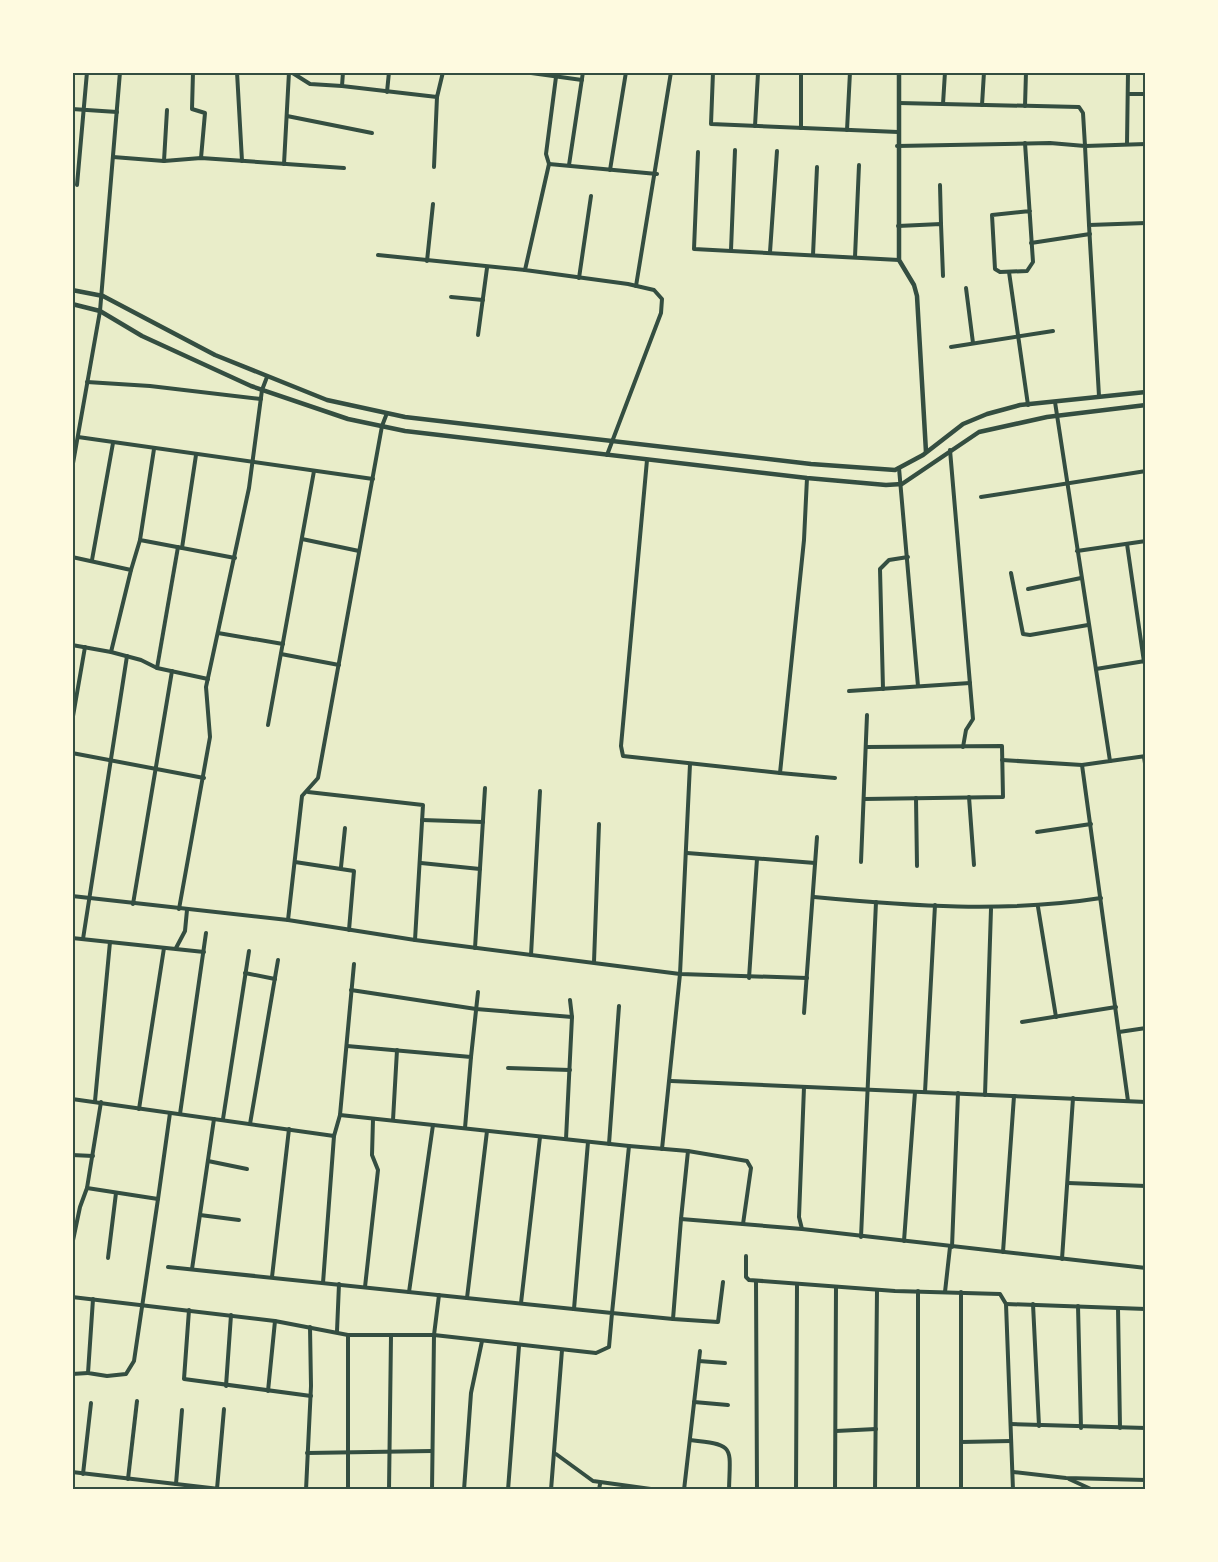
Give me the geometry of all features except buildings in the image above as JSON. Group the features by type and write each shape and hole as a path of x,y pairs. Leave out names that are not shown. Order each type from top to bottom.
{"street":[{"path":"77,184 87,72"},
{"path":"72,469 100,311 120,72"},
{"path":"193,72 192,109 205,113 201,158"},
{"path":"237,72 242,161"},
{"path":"342,86 343,72"},
{"path":"387,92 389,72"},
{"path":"434,167 437,97 443,72"},
{"path":"524,72 582,80"},
{"path":"569,165 583,72"},
{"path":"610,170 626,72"},
{"path":"636,286 657,174 671,72"},
{"path":"713,72 711,124 898,132"},
{"path":"801,72 801,128"},
{"path":"848,130 850,72"},
{"path":"899,72 897,146 899,260 914,285 917,296 926,452"},
{"path":"943,104 945,72"},
{"path":"982,105 984,72"},
{"path":"1025,106 1026,72"},
{"path":"1127,144 1128,72"},
{"path":"284,164 292,73 310,84 437,97"},
{"path":"756,126 758,73"},
{"path":"525,270 549,164 546,154 556,77"},
{"path":"1128,94 1146,94"},
{"path":"898,103 1079,107 1083,113 1099,396"},
{"path":"72,109 117,112"},
{"path":"164,161 167,110"},
{"path":"287,116 372,133"},
{"path":"897,146 1025,143 1084,146 1146,144"},
{"path":"1025,143 1030,211 1031,243 1033,262 1030,269 999,272 995,269 991,217 996,213 1030,211"},
{"path":"731,250 735,150"},
{"path":"770,252 777,151"},
{"path":"698,152 694,249 899,260"},
{"path":"113,158 164,161 201,158 344,168"},
{"path":"549,164 657,174"},
{"path":"855,257 859,165"},
{"path":"813,255 817,167"},
{"path":"940,185 943,276"},
{"path":"579,278 591,196"},
{"path":"427,261 433,204"},
{"path":"1089,225 1146,223"},
{"path":"898,226 941,224"},
{"path":"1031,243 1083,237 1090,234"},
{"path":"378,255 487,268 525,270 654,290 663,304 607,455"},
{"path":"478,335 487,268"},
{"path":"1009,272 1029,405"},
{"path":"966,288 973,343"},
{"path":"72,290 100,295 215,354 327,400 387,413 800,463 899,468 926,452 963,424 987,414 1029,405 1146,392"},
{"path":"452,297 483,300"},
{"path":"72,304 100,311 142,336 262,390 331,414 382,426 807,478 902,484 979,432 1057,416 1146,405"},
{"path":"951,347 1053,331"},
{"path":"179,909 204,778 211,727 207,702 208,679 235,558 262,390 267,377"},
{"path":"87,382 150,386 261,399"},
{"path":"1055,402 1110,761"},
{"path":"288,920 302,796 308,792 318,778 382,426 387,413"},
{"path":"78,437 372,479"},
{"path":"92,560 113,443"},
{"path":"111,652 140,540 154,449"},
{"path":"950,450 973,719 966,730 963,747"},
{"path":"157,668 196,455"},
{"path":"647,460 621,752 623,756 630,759 835,778"},
{"path":"899,468 918,686"},
{"path":"268,725 314,471"},
{"path":"981,497 1146,471"},
{"path":"780,773 802,562 807,478"},
{"path":"302,539 359,551"},
{"path":"140,540 235,558"},
{"path":"1077,551 1146,541"},
{"path":"1096,669 1145,661 1126,544"},
{"path":"72,557 131,570"},
{"path":"883,689 880,569 889,560 908,558"},
{"path":"1011,573 1023,634 1030,635 1088,625"},
{"path":"1028,589 1081,578"},
{"path":"1139,619 1146,618"},
{"path":"218,633 283,644"},
{"path":"72,645 127,656 157,668 208,679"},
{"path":"72,722 85,647"},
{"path":"281,654 339,665"},
{"path":"83,939 127,656"},
{"path":"133,904 157,769 171,671"},
{"path":"849,691 970,683"},
{"path":"861,862 867,715"},
{"path":"864,799 1003,797 1002,746 866,747"},
{"path":"72,753 204,778"},
{"path":"1002,760 1082,765 1145,757 1146,770"},
{"path":"662,1149 671,1082 680,974 690,764"},
{"path":"1082,765 1128,1101"},
{"path":"475,948 484,788"},
{"path":"531,955 540,791"},
{"path":"308,792 423,805 416,940"},
{"path":"969,797 974,865"},
{"path":"916,798 917,866"},
{"path":"422,820 483,822"},
{"path":"594,962 599,824"},
{"path":"1037,832 1091,824"},
{"path":"341,867 345,828"},
{"path":"804,1013 817,837"},
{"path":"687,853 816,863"},
{"path":"749,978 757,859"},
{"path":"295,862 352,869 355,873 350,930"},
{"path":"420,863 480,869"},
{"path":"72,896 288,920 416,940 680,974 749,978 807,978"},
{"path":"814,897 992,909 1038,907 1101,898"},
{"path":"861,1237 876,902"},
{"path":"925,1092 935,906"},
{"path":"1038,907 1056,1017"},
{"path":"175,949 185,931 187,909"},
{"path":"985,1095 992,909"},
{"path":"180,1114 206,933"},
{"path":"72,938 204,952"},
{"path":"95,1101 110,942"},
{"path":"139,1109 164,948"},
{"path":"223,1119 249,951"},
{"path":"250,1124 278,960"},
{"path":"323,1283 334,1136 340,1115 354,964"},
{"path":"245,973 275,979"},
{"path":"351,990 476,1009 572,1017"},
{"path":"465,1128 478,992"},
{"path":"566,1139 572,1017 570,1000"},
{"path":"609,1144 619,1006"},
{"path":"1022,1022 1116,1007"},
{"path":"1119,1032 1146,1028"},
{"path":"347,1046 471,1057"},
{"path":"393,1120 397,1050"},
{"path":"508,1068 570,1070"},
{"path":"671,1082 1146,1102"},
{"path":"802,1229 798,1217 804,1087"},
{"path":"904,1241 915,1092"},
{"path":"945,1292 951,1247 958,1094"},
{"path":"1003,1252 1014,1096"},
{"path":"1062,1259 1073,1098"},
{"path":"72,1099 334,1136"},
{"path":"101,1102 87,1188 80,1207 72,1245 72,1297 275,1321 337,1331 348,1335 434,1335 519,1346 604,1351 609,1347 629,1146"},
{"path":"72,1374 87,1373 107,1377 126,1374 134,1361 140,1304 170,1113"},
{"path":"340,1115 688,1151 742,1159 750,1164 743,1224"},
{"path":"365,1287 378,1170 372,1155 373,1118"},
{"path":"192,1269 214,1119"},
{"path":"410,1292 433,1125"},
{"path":"272,1277 289,1129"},
{"path":"467,1298 487,1131"},
{"path":"521,1303 540,1137"},
{"path":"574,1309 588,1142"},
{"path":"674,1318 688,1151"},
{"path":"72,1155 93,1156"},
{"path":"208,1161 247,1168"},
{"path":"1068,1183 1146,1186"},
{"path":"87,1188 158,1199"},
{"path":"108,1258 117,1193"},
{"path":"200,1215 239,1220"},
{"path":"681,1218 802,1229 1146,1268"},
{"path":"746,1256 746,1277 756,1281 877,1290 1000,1294 1006,1304 1013,1490"},
{"path":"168,1266 718,1322 723,1282"},
{"path":"756,1281 757,1490"},
{"path":"337,1331 339,1284"},
{"path":"796,1490 797,1284"},
{"path":"835,1490 836,1287"},
{"path":"875,1490 877,1290"},
{"path":"918,1291 918,1490"},
{"path":"961,1292 961,1490"},
{"path":"432,1490 434,1335 439,1295"},
{"path":"87,1373 93,1299"},
{"path":"1006,1304 1146,1309"},
{"path":"1033,1305 1039,1426"},
{"path":"1078,1306 1081,1428"},
{"path":"1118,1308 1120,1428"},
{"path":"189,1310 184,1379 311,1396"},
{"path":"226,1386 231,1315"},
{"path":"268,1391 275,1321"},
{"path":"287,1490 306,1490 311,1396 310,1327"},
{"path":"348,1335 348,1490"},
{"path":"389,1490 391,1336"},
{"path":"464,1490 471,1393 482,1341"},
{"path":"508,1490 519,1346"},
{"path":"551,1490 556,1454 562,1350"},
{"path":"684,1490 700,1351"},
{"path":"699,1361 725,1363"},
{"path":"128,1479 137,1401"},
{"path":"694,1402 728,1405"},
{"path":"83,1474 91,1403"},
{"path":"217,1489 224,1409"},
{"path":"176,1484 182,1410"},
{"path":"1011,1424 1081,1428 1146,1428"},
{"path":"836,1431 876,1429"},
{"path":"690,1440 722,1443 727,1448 730,1453 729,1490"},
{"path":"961,1442 1011,1440"},
{"path":"307,1453 432,1451"},
{"path":"556,1454 588,1478 600,1484 658,1490"},
{"path":"72,1472 228,1490"},
{"path":"1013,1472 1065,1478 1146,1480"},
{"path":"1065,1478 1093,1490"},
{"path":"599,1490 600,1484"}]}
